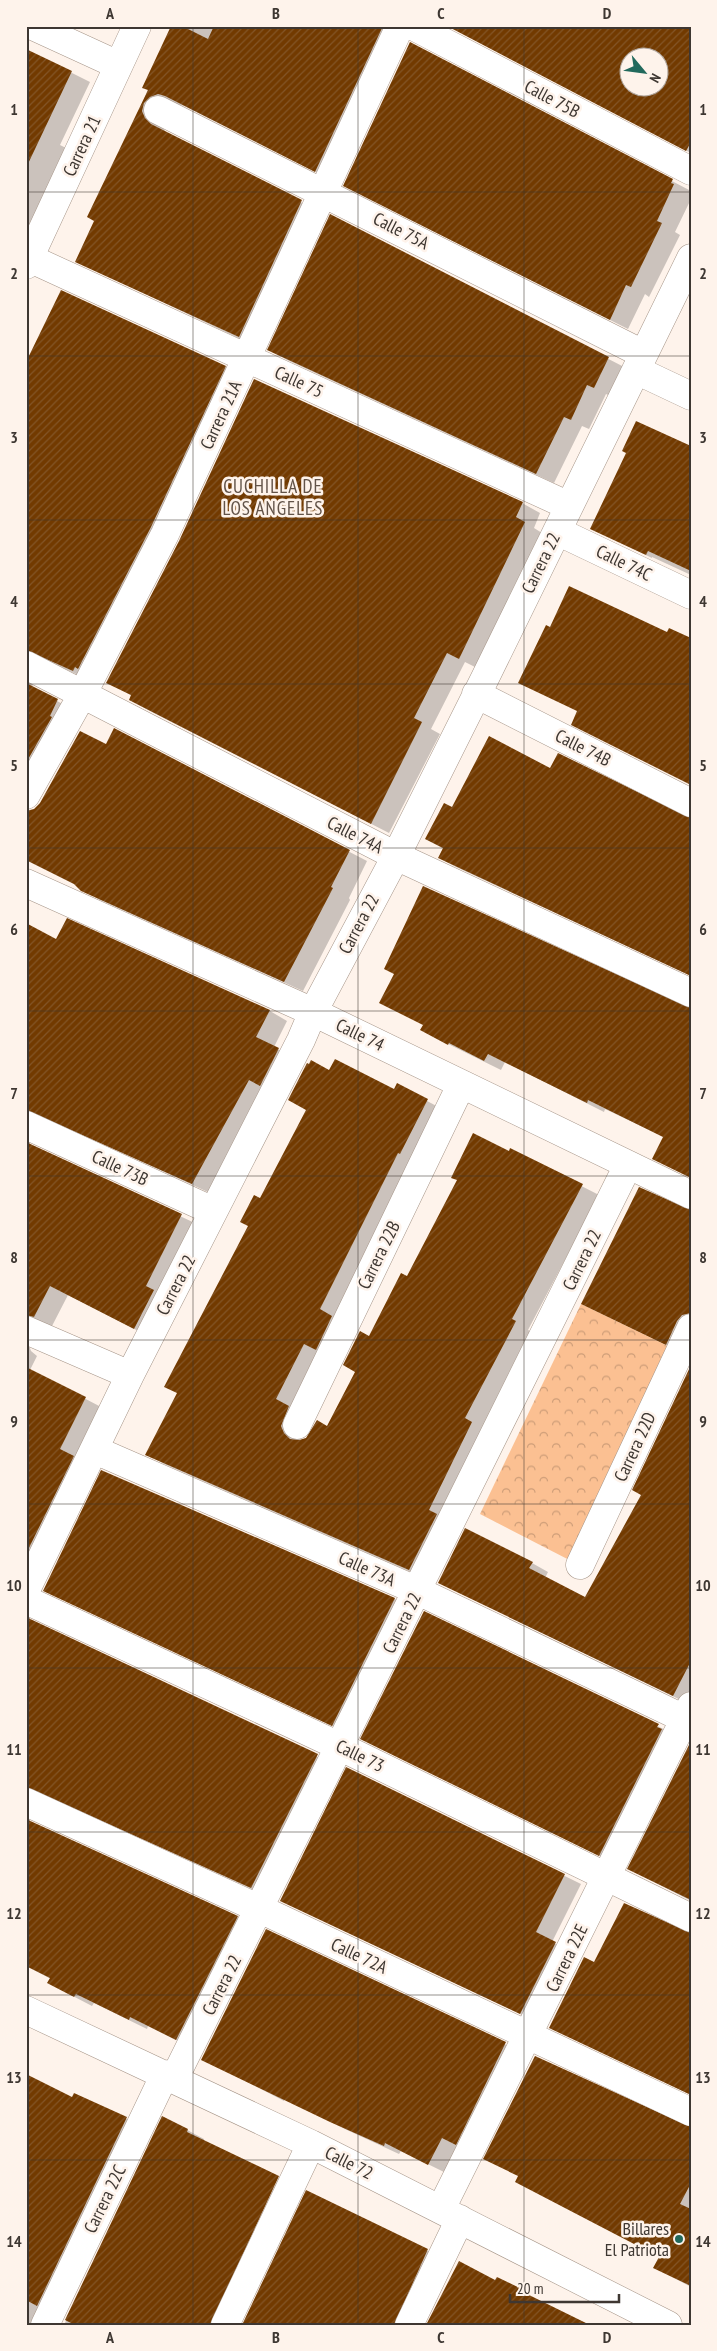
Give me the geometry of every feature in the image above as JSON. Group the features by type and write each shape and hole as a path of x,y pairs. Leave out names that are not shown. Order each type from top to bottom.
{"street":[{"path":"33,26 118,65"},
{"name":"Carrera 21","path":"28,261 136,26"},
{"name":"Carrera 21A","path":"26,795 82,695 165,534 400,26"},
{"name":"Calle 75B","path":"413,26 691,171"},
{"name":"Calle 75A","path":"158,110 324,192 640,362"},
{"name":"Carrera 22","path":"26,1590 36,1548 95,1450 130,1375 301,1040 313,1012 396,856 640,362 681,302 691,258"},
{"name":"Calle 75","path":"28,261 247,358 569,506"},
{"path":"640,362 691,396"},
{"name":"Calle 74C","path":"557,531 691,595"},
{"name":"Calle 74A","path":"26,665 396,856 691,993"},
{"name":"Calle 74B","path":"476,694 691,803"},
{"name":"Calle 74","path":"26,883 313,1012 691,1195"},
{"name":"Carrera 22B","path":"297,1425 461,1085"},
{"name":"Calle 73B","path":"26,1125 213,1211"},
{"name":"Carrera 22","path":"170,2077 260,1909 628,1165"},
{"name":"Carrera 22D","path":"580,1565 691,1328"},
{"path":"26,1330 130,1375"},
{"name":"Calle 73A","path":"95,1450 418,1591 689,1716"},
{"name":"Calle 73","path":"26,1600 341,1747 691,1918"},
{"name":"Carrera 22E","path":"409,2325 451,2214 528,2036 689,1716"},
{"name":"Calle 72A","path":"26,1802 260,1909 691,2112"},
{"name":"Calle 72","path":"26,2010 311,2144 668,2325"},
{"name":"Carrera 22C","path":"45,2325 170,2077"},
{"path":"225,2325 311,2144"}],"green space":[{"path":"581,1304 678,1351 579,1565 480,1514"}],"building":[{"path":"171,26 182,26 208,39 214,26 383,26 315,172 165,96 158,94 150,97 144,103 142,111 145,118 151,124 302,200 239,337 75,262 94,221 87,217 148,90 142,88"},
{"path":"447,26 691,26 691,142 686,151"},
{"path":"410,42 673,179 671,183 674,184 657,221 662,223 631,287 626,285 610,320 343,186"},
{"path":"26,49 72,71 26,168"},
{"path":"330,214 609,357 594,388 587,385 571,420 564,417 536,474 267,350"},
{"path":"61,290 226,366 151,527 78,669 75,667 73,671 26,650 26,362"},
{"path":"254,379 523,502 516,517 525,522 459,659 447,653 414,718 422,722 371,824 129,700 131,695 106,683 179,541"},
{"path":"636,421 691,446 691,571 648,551 646,555 590,529 626,453 622,451"},
{"path":"569,586 667,632 669,628 691,638 691,785 571,725 577,711 518,683 546,625 550,627"},
{"path":"26,683 58,699 50,716 52,717 26,763"},
{"path":"114,728 350,850 331,887 333,888 284,982 81,891 74,884 26,860 26,811 34,809 40,803 80,731 106,744"},
{"path":"489,736 550,768 558,753 691,818 691,976 438,858 443,848 425,839 444,803 452,807"},
{"path":"423,886 691,1008 691,1178 652,1159 663,1137 588,1100 587,1103 488,1054 484,1061 449,1043 448,1045 420,1030 423,1025 379,1003 394,974 384,969"},
{"path":"67,918 270,1010 256,1037 279,1048 260,1086 249,1080 192,1184 26,1110 26,923 56,939"},
{"path":"335,1059 394,1089 397,1083 428,1099 400,1154 398,1153 320,1309 332,1316 316,1350 304,1344 276,1399 289,1406 281,1426 284,1433 290,1439 299,1440 306,1438 317,1420 327,1426 355,1372 343,1365 360,1331 369,1336 401,1273 407,1276 457,1180 451,1178 473,1133 509,1151 510,1148 583,1184 512,1319 516,1321 465,1418 472,1422 429,1510 437,1514 409,1570 145,1455 177,1393 164,1387 248,1226 240,1222 254,1195 260,1198 306,1110 288,1100 307,1063 309,1064 311,1060 329,1070"},
{"path":"26,1142 182,1214 146,1286 154,1290 134,1329 50,1286 34,1317 26,1315"},
{"path":"639,1187 691,1210 691,1313 682,1315 677,1321 666,1345 581,1304"},
{"path":"691,1365 691,1661 673,1696 438,1583 465,1528 533,1562 529,1568 585,1597 641,1495 632,1490"},
{"path":"26,1367 86,1397 60,1449 74,1456 26,1554"},
{"path":"101,1470 395,1598 332,1726 43,1591"},
{"path":"424,1611 659,1724 657,1727 662,1729 599,1856 360,1739"},
{"path":"26,1617 318,1754 251,1888 26,1787"},
{"path":"691,1744 691,1900 627,1869"},
{"path":"346,1767 565,1874 536,1932 556,1942 520,2014 280,1901"},
{"path":"26,1819 238,1916 176,2040 130,2017 129,2020 76,1994 74,1997 47,1983 50,1978 26,1966"},
{"path":"624,1903 691,1933 691,2095 549,2028 584,1957 594,1962"},
{"path":"266,1929 506,2042 456,2145 442,2138 428,2165 385,2143 384,2146 330,2122 201,2060"},
{"path":"535,2056 691,2127 691,2183 680,2204 691,2209 691,2286 653,2268 659,2257 515,2182 518,2176 483,2159"},
{"path":"26,2074 72,2097 74,2093 127,2117 37,2306 26,2300"},
{"path":"162,2116 188,2129 187,2132 279,2176 210,2325 75,2325 65,2320"},
{"path":"306,2190 428,2249 394,2325 242,2325"},
{"path":"459,2261 495,2280 497,2277 528,2292 527,2294 590,2325 426,2325"}],"place":[{"name":"Billares El Patriota","path":"679,2239"}],"district":[{"name":"CUCHILLA DE LOS ANGELES","path":"273,497"}]}
